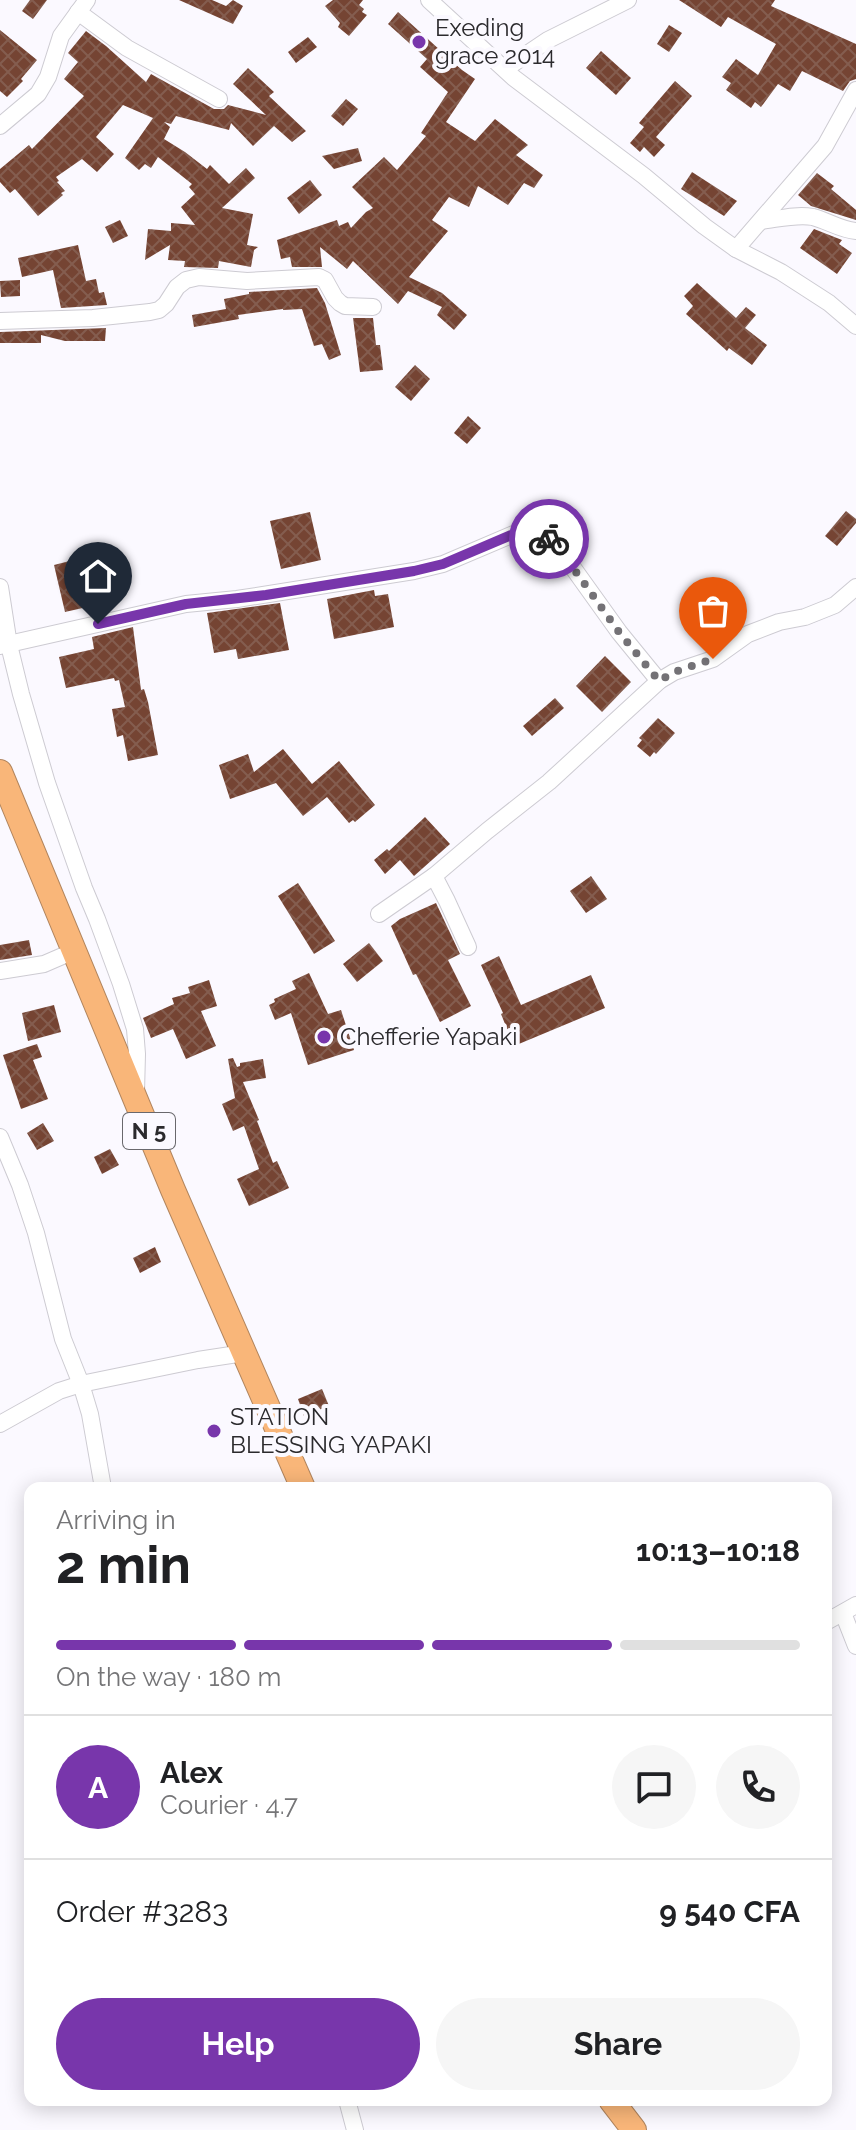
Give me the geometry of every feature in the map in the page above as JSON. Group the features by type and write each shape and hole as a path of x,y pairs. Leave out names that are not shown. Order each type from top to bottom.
{"highway":[{"name":"N 5","path":"0,772 300,1482"},
{"path":"616,2106 634,2130"}],"street":[{"path":"429,0 505,69 704,226 736,249 781,272 829,303 856,326"},
{"path":"505,69 548,40 628,0"},
{"path":"0,126 38,94 48,77 61,36 82,6 127,48 219,99"},
{"path":"736,249 825,146 856,90"},
{"path":"761,221 798,216 856,231"},
{"path":"0,321 93,318 150,312 166,304 177,287 186,280 199,277 247,281 319,277 325,280 335,298 345,306 373,307"},
{"path":"829,303 856,308"},
{"path":"5,646 186,604 266,595 414,571 443,564 516,533 535,531 549,538 566,558 659,681"},
{"path":"0,587 5,646 47,783 135,1029 135,1097"},
{"path":"379,914 434,876 549,782 659,681 674,672 713,659 748,634 835,605 856,587"},
{"path":"434,876 468,947"},
{"path":"0,971 44,964 74,951"},
{"path":"0,1137 36,1233 63,1339 90,1414 102,1482"},
{"path":"0,1424 59,1391 81,1384 244,1353"},
{"path":"849,1609 856,1646"},
{"path":"349,2106 355,2130"}],"building":[{"path":"30,0 47,0 33,19 22,11"},
{"path":"179,0 212,0 226,6 233,0 243,6 233,24"},
{"path":"333,0 363,0 359,5 367,15 349,36 338,27 340,23 325,6"},
{"path":"679,0 775,0 771,6 856,44 856,79 850,81 843,91 802,71 790,91 778,84 761,107 755,102 751,108 726,90 731,83 722,77 736,59 758,75 776,44 728,17 721,27"},
{"path":"398,12 475,79 446,122 475,141 495,119 528,145 516,155 543,175 534,188 524,183 508,205 478,186 469,207 449,197 432,220 448,231 409,277 442,293 467,315 454,330 437,315 442,307 408,291 398,304 353,261 347,269 320,247 322,267 292,267 290,257 281,259 277,240 337,220 339,226 348,222 351,228 373,208 352,187 384,157 397,170 426,136 421,133 448,92 420,67 427,59 388,24"},
{"path":"669,25 682,33 669,52 657,44"},
{"path":"0,30 37,60 7,97 0,91"},
{"path":"86,31 146,82 151,74 214,109 224,109 228,105 266,115 233,84 248,68 274,92 269,96 306,131 292,142 274,126 253,146 231,123 229,130 176,116 171,124 164,122 170,127 164,139 207,169 210,165 229,184 246,168 255,178 222,208 253,214 247,245 258,247 254,250 251,267 219,261 218,268 184,267 185,261 168,260 170,245 145,260 148,229 171,231 171,223 195,225 181,207 195,194 189,187 192,184 158,157 151,168 145,164 139,170 125,158 153,118 123,105 96,137 114,154 97,172 82,159 56,177 65,191 38,216 15,189 10,193 0,182 0,169 29,145 32,149 84,96 64,79 78,62 68,53"},
{"path":"308,37 317,47 296,63 288,52"},
{"path":"601,51 631,78 616,95 586,68"},
{"path":"675,81 692,96 656,137 665,145 654,157 644,147 640,152 630,143 644,127 639,123"},
{"path":"346,99 358,109 343,126 331,116"},
{"path":"358,148 362,161 334,169 322,156"},
{"path":"692,172 737,201 724,216 681,189"},
{"path":"817,173 856,210 856,220 811,206 798,195"},
{"path":"310,180 322,195 299,214 287,198"},
{"path":"120,220 128,236 113,243 105,227"},
{"path":"814,229 842,240 839,244 852,253 837,274 800,248"},
{"path":"78,245 86,281 96,279 99,293 104,292 107,305 61,308 53,270 22,277 18,258"},
{"path":"20,280 20,296 1,297 0,281"},
{"path":"697,283 736,318 746,307 756,315 745,328 767,345 752,365 729,348 727,351 686,314 693,306 684,296"},
{"path":"317,288 325,303 341,355 329,360 322,344 314,346 302,309 238,315 239,319 194,327 192,315 226,309 224,299 249,292"},
{"path":"353,318 373,318 383,370 360,372"},
{"path":"106,328 105,341 65,341 41,335 41,343 0,343 0,332"},
{"path":"415,365 430,379 411,401 395,387"},
{"path":"468,416 481,428 467,444 454,433"},
{"path":"846,511 856,519 856,523 837,546 825,536"},
{"path":"310,512 321,560 281,569 270,521"},
{"path":"97,554 109,602 65,612 54,565"},
{"path":"374,590 375,596 388,594 394,627 334,639 327,599"},
{"path":"280,603 289,650 238,659 236,649 214,653 207,613"},
{"path":"133,627 141,690 144,689 148,702 158,755 128,761 123,735 117,737 112,709 125,707 119,680 115,681 114,678 66,688 59,657 94,649 92,637"},
{"path":"605,656 631,682 602,712 576,686"},
{"path":"555,698 564,708 532,736 523,726"},
{"path":"658,718 675,733 650,757 637,746 642,740 639,738"},
{"path":"283,749 312,784 339,761 375,805 355,822 349,823 327,797 303,816 276,783 230,799 219,765 248,754 254,772"},
{"path":"425,817 450,844 414,876 400,860 385,874 374,860 387,849 389,851"},
{"path":"591,876 607,899 586,913 570,891"},
{"path":"298,883 335,941 314,954 278,896"},
{"path":"436,903 460,954 448,960 471,1006 440,1022 416,974 413,975 391,926"},
{"path":"29,940 32,955 0,960 0,945"},
{"path":"369,943 383,961 357,982 343,964"},
{"path":"499,956 521,1005 591,975 605,1008 514,1046 481,965"},
{"path":"309,973 328,1014 341,1010 354,1050 308,1065 291,1013 275,1020 269,1005 275,1002 274,999 296,989 292,981"},
{"path":"209,980 217,1006 201,1011 216,1046 186,1059 173,1029 151,1038 143,1018 174,1004 172,998 190,993 188,987"},
{"path":"54,1005 61,1032 28,1041 22,1013"},
{"path":"37,1044 42,1057 33,1060 48,1099 21,1109 3,1055"},
{"path":"233,1058 237,1067 240,1063 263,1059 266,1078 243,1082 273,1163 277,1161 289,1188 249,1206 237,1179 259,1169 244,1126 233,1131 222,1104 235,1098 228,1059"},
{"path":"43,1123 54,1141 37,1150 27,1133"},
{"path":"110,1149 119,1165 102,1174 94,1157"},
{"path":"155,1247 161,1262 140,1273 133,1258"},
{"path":"322,1389 329,1406 304,1416 298,1399"}],"way so far":[{"path":"549,539 659,681 674,672 713,659"}],"place":[{"name":"Exeding grace 2014","path":"419,42"},
{"name":"Chefferie Yapaki","path":"324,1037"},
{"name":"STATION BLESSING YAPAKI","path":"214,1431"}],"route":[{"path":"98,624 186,604 266,595 414,571 443,564 516,533 535,531 549,539"}]}
